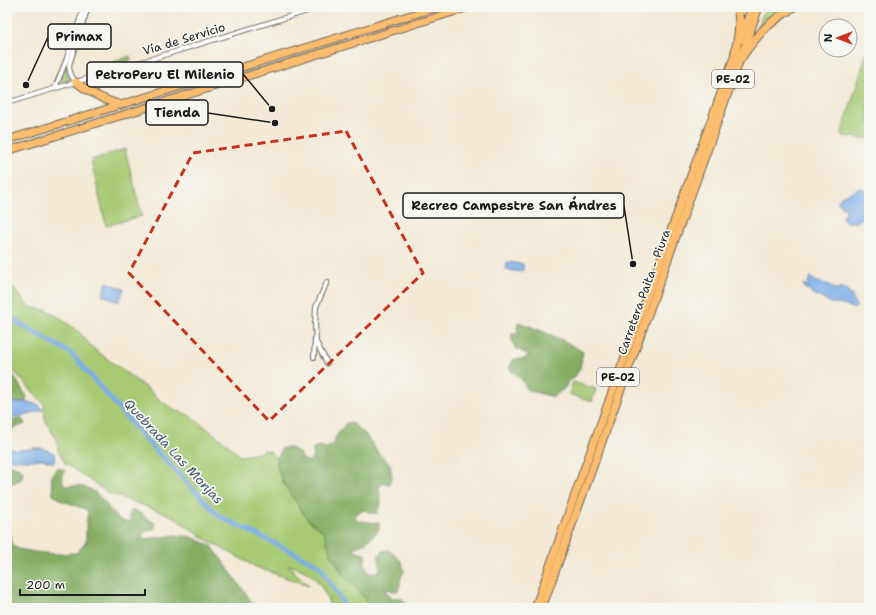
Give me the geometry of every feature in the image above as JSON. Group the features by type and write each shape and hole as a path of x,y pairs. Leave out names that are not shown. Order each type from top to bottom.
{"highway":[{"path":"7,150 469,7"},
{"path":"737,7 740,23 738,56"},
{"name":"Carretera Paita - Piura","path":"542,608 738,56 752,7"},
{"name":"Carretera Paita - Piura","path":"535,608 738,56 759,7"},
{"path":"738,56 750,46 764,30 793,7"},
{"path":"7,140 434,8 434,18"},
{"path":"76,82 95,96 121,105"},
{"path":"178,87 182,97"}],"street":[{"path":"55,88 66,61 84,7"},
{"path":"76,82 71,75 69,65 88,7"},
{"path":"295,15 298,7"},
{"name":"Vía de Servicio","path":"7,103 318,7"},
{"path":"314,357 316,307 327,282"},
{"path":"315,335 316,342 327,363"}],"highlighted area":[{"path":"346,131 423,273 269,421 129,273 193,153"}],"green space":[{"path":"765,7 789,7 757,31"},
{"path":"869,45 869,139 841,136"},
{"path":"130,56 131,60 111,66 113,62"},
{"path":"67,63 67,73 70,80 63,83 61,79"},
{"path":"125,149 142,216 106,226 91,160"},
{"path":"7,280 29,307 47,310 60,318 79,332 94,349 160,400 174,410 189,415 226,443 240,456 259,453 263,450 270,451 277,460 282,481 308,520 324,532 330,552 372,608 331,608 324,591 316,579 305,571 288,565 309,586 256,567 207,540 170,515 108,493 65,463 59,453 56,439 45,420 44,404 7,363"},
{"path":"518,322 552,335 583,352 580,368 575,377 568,381 565,388 553,397 527,390 520,378 510,370 510,366 514,359 524,359 529,355 515,348 511,338 512,334 520,333 517,329"},
{"path":"7,369 12,373 27,397 25,402 10,403 7,405"},
{"path":"573,382 596,389 592,402 569,394"},
{"path":"7,419 22,419 25,424 7,431"},
{"path":"346,423 352,423 365,434 379,454 390,464 392,477 390,484 383,483 379,488 381,503 377,513 371,513 365,510 355,515 357,521 379,523 379,529 368,541 354,547 354,551 367,555 364,562 370,574 380,570 379,555 383,551 389,550 402,562 404,572 401,577 398,591 388,589 385,590 391,598 397,597 402,599 407,608 372,608 343,575 330,552 324,532 308,520 282,481 277,466 277,457 281,449 287,447 295,450 300,454 301,458 306,461 310,461 313,456 313,448 319,446 327,448 334,443 336,436"},
{"path":"7,462 10,465 20,468 23,473 21,479 13,483 7,483"},
{"path":"57,468 65,470 63,480 65,486 79,486 90,489 100,497 120,520 131,523 129,514 132,510 137,511 156,524 154,529 144,532 144,539 175,535 191,537 212,546 256,608 7,608 7,522 11,543 18,549 56,554 77,553 86,542 88,510 63,501 53,495 52,477"}],"water":[{"path":"863,188 865,192 869,194 869,201 862,204 860,210 862,212 869,206 869,216 857,222 846,222 843,219 843,216 845,214 846,207 841,208 843,206 842,204 839,204 838,201 844,195"},
{"path":"507,262 523,264 523,272 506,270"},
{"path":"810,277 815,281 830,285 836,290 839,290 840,288 846,289 849,294 852,295 853,301 856,305 855,309 831,303 805,289 803,284 807,286"},
{"path":"107,282 124,289 119,302 102,295"},
{"path":"28,402 39,405 43,410 17,417 7,415 7,405 10,403"},
{"path":"7,447 17,450 41,448 54,453 55,460 53,463 43,459 11,460 8,456"}],"waterway":[{"name":"Quebrada Las Monjas","path":"7,316 72,354 145,439 219,516 319,565 346,608"}],"place":[{"name":"Primax","path":"26,85"},
{"name":"PetroPeru El Milenio","path":"272,109"},
{"name":"Tienda","path":"275,123"},
{"name":"Recreo Campestre San Ándres","path":"633,264"}]}
